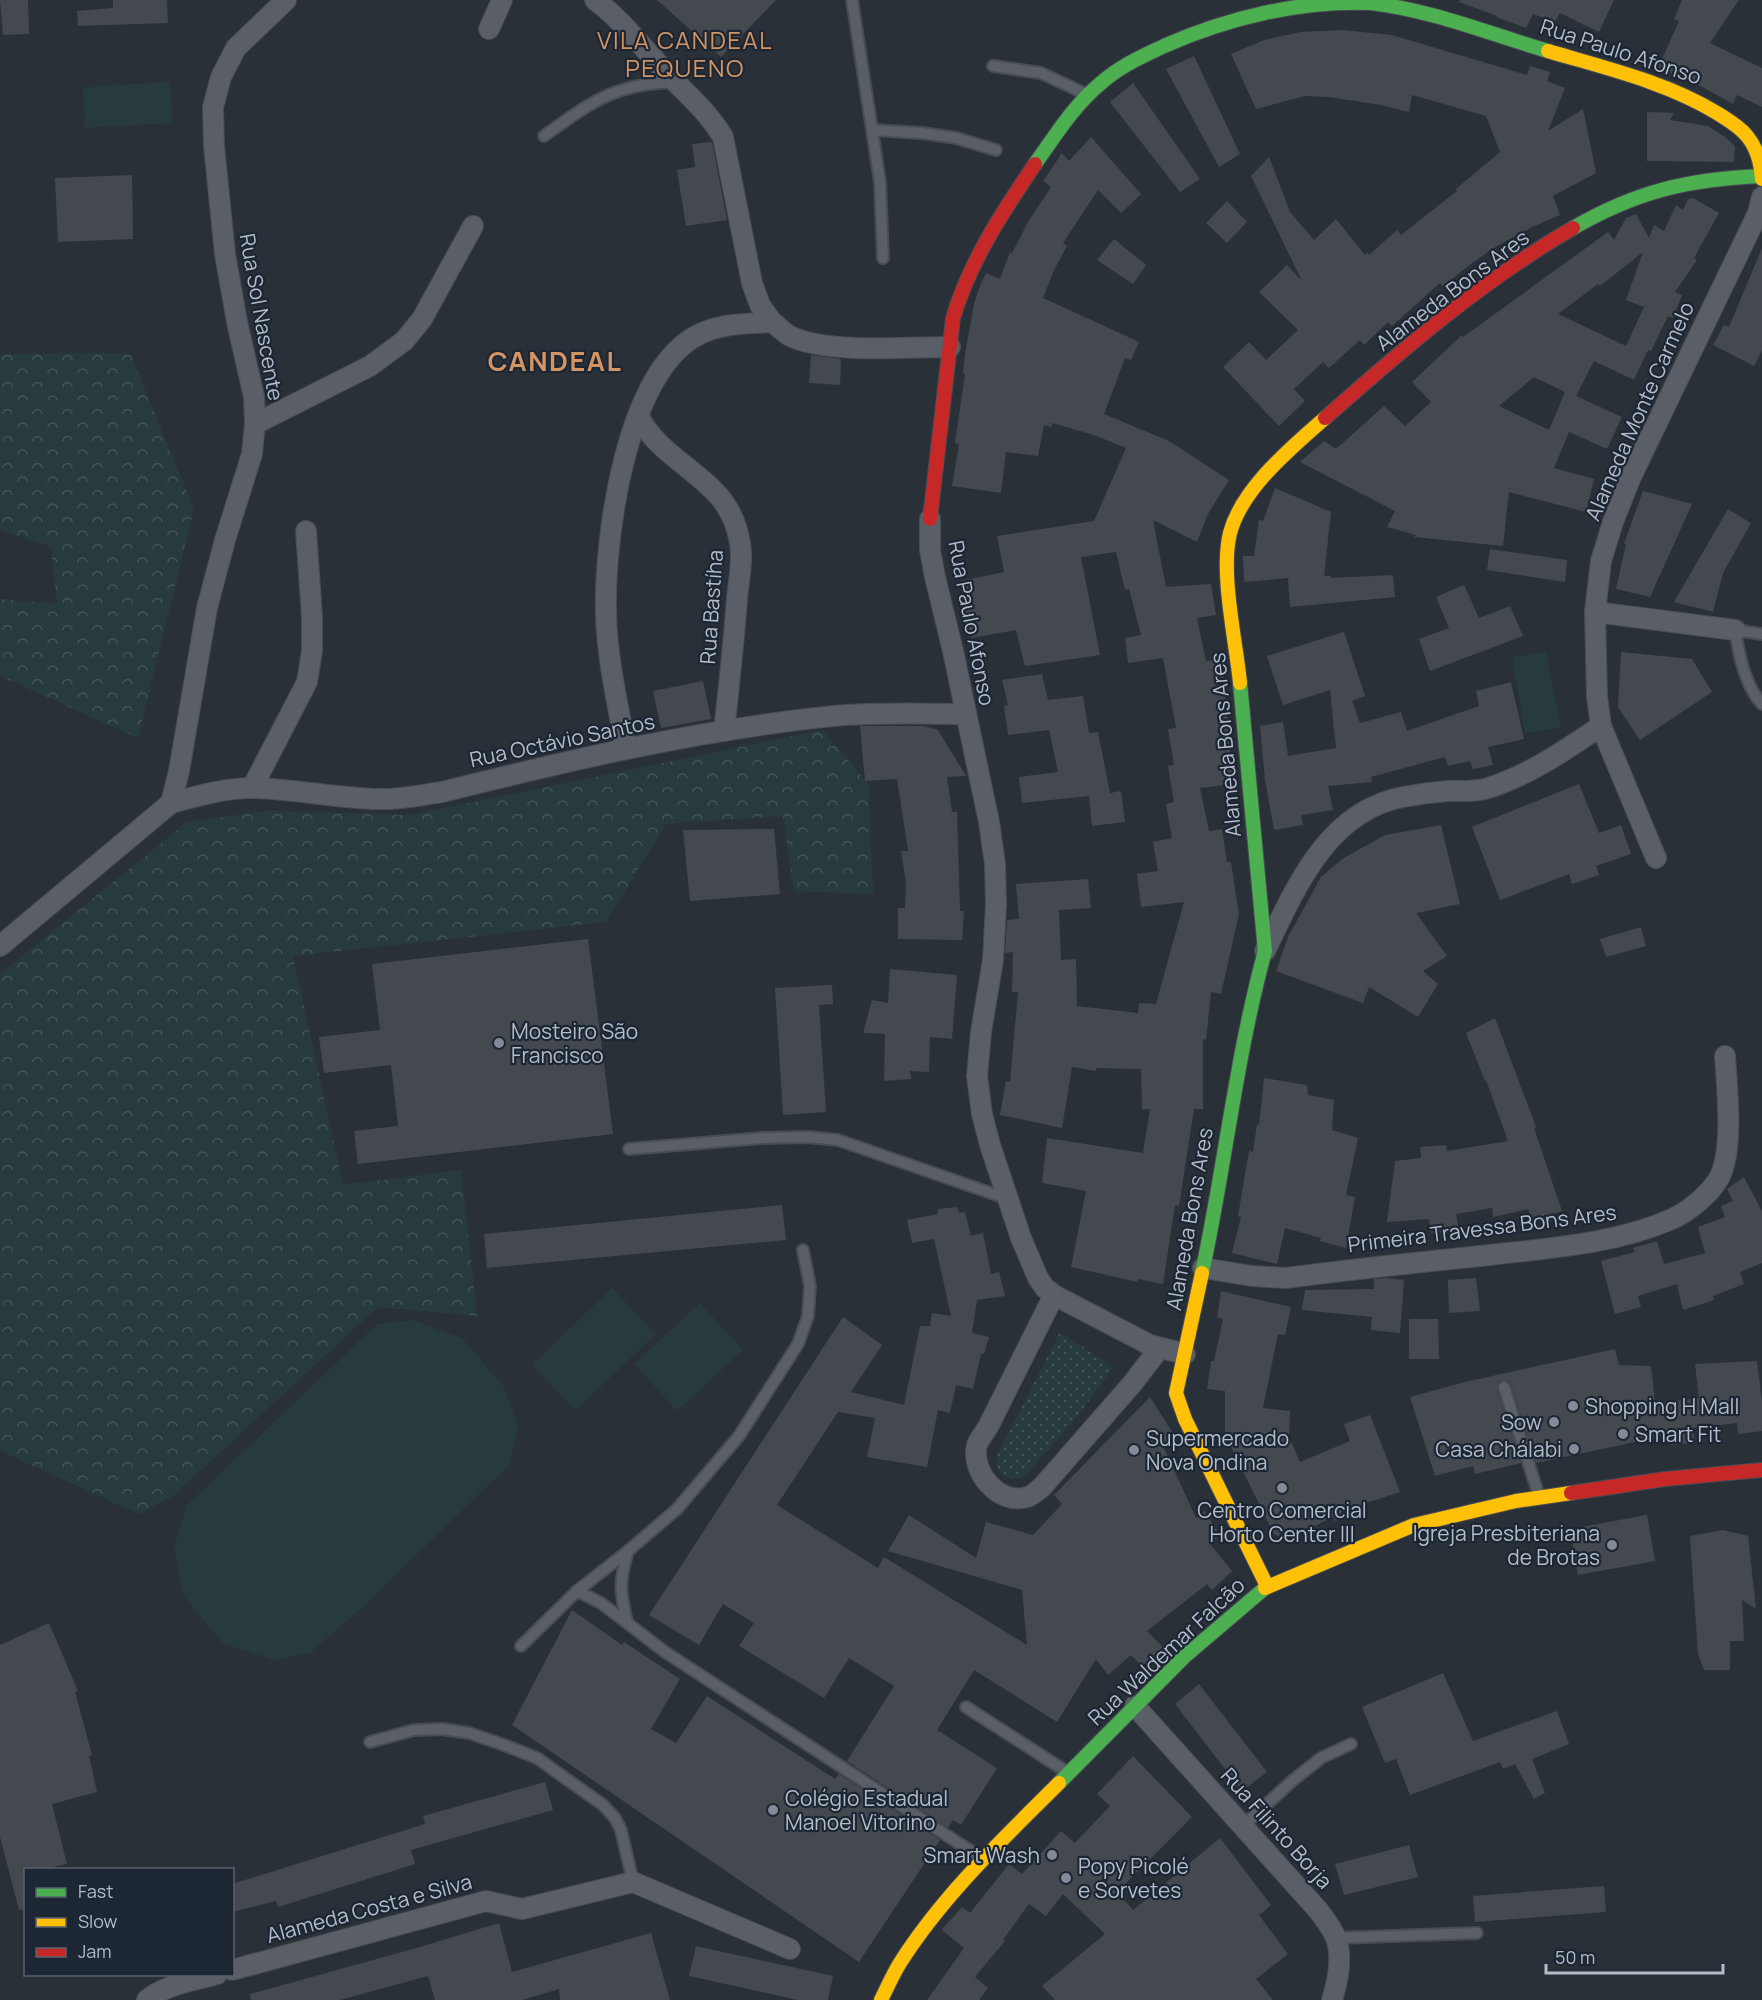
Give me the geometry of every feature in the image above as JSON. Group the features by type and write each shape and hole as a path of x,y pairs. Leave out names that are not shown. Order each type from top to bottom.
{"street":[{"name":"Rua Sol Nascente","path":"171,803 179,771 207,608 252,454 255,424 254,397 225,254 214,146 213,107 221,77 236,48 286,0"},
{"path":"489,29 502,0"},
{"path":"595,0 610,11 712,119 723,137 752,283 760,305 772,322 789,336 809,343 830,346 950,347"},
{"name":"Rua Paulo Afonso","path":"1054,1295 1038,1278 1008,1199 982,1114 977,1076 981,1032 993,960 995,864 989,822 930,550 930,519 955,310 970,266 989,233 1062,125 1088,95 1112,73 1139,58 1214,24 1250,12 1324,0 1359,2 1429,15 1662,85 1703,103 1750,138 1759,158 1762,177"},
{"name":"Alameda Bons Ares","path":"1267,1586 1178,1402 1176,1393 1203,1268 1239,1061 1265,951 1227,567 1230,537 1242,506 1260,482 1287,454 1367,382 1450,314 1544,246 1632,198 1669,186 1702,179 1762,177"},
{"name":"Alameda Monte Carmelo","path":"1656,858 1601,726 1597,697 1595,612 1601,561 1630,480 1758,213 1762,197"},
{"path":"255,424 370,366 404,341 422,319 473,226"},
{"path":"626,749 612,672 606,615 606,567 620,478 639,417 653,384 669,358 694,337 710,329 772,322"},
{"name":"Rua Bastíha","path":"639,417 646,432 718,495 736,524 740,562 733,657 724,731"},
{"path":"252,788 307,682 312,651 312,617 306,531"},
{"path":"1595,612 1735,630"},
{"name":"Rua Octávio Santos","path":"171,803 223,791 252,788 380,799 413,796 442,792 626,749 724,731 836,716 966,714"},
{"path":"1265,951 1309,866 1342,828 1369,807 1401,797 1481,790 1514,780 1547,762 1601,726"},
{"path":"0,946 171,803"},
{"name":"Primeira Travessa Bons Ares","path":"1203,1268 1252,1276 1286,1278 1577,1245 1643,1230 1674,1218 1712,1188 1720,1176 1727,1148 1729,1114 1725,1056"},
{"path":"1159,1348 1132,1384 1042,1487 1027,1497 1012,1498 998,1492 985,1480 976,1465 978,1445 1054,1295 1159,1348 1185,1354"},
{"name":"Rua Waldemar Falcão","path":"881,2000 899,1964 932,1917 983,1859 1184,1657 1267,1586 1414,1525 1516,1501 1665,1479 1762,1470"},
{"name":"Rua Filinto Borja","path":"1135,1706 1318,1910 1336,1938 1339,1956 1332,2000"},
{"path":"633,1882 789,1950"},
{"name":"Alameda Costa e Silva","path":"234,1969 486,1901 522,1909 633,1882"},
{"path":"147,2000 155,1993 168,1988 210,1976"}],"lane":[{"path":"852,0 880,182 883,258"},
{"path":"993,66 1041,73 1088,95"},
{"path":"544,136 597,99 623,88 650,82 675,82"},
{"path":"872,130 956,138 996,150"},
{"path":"1762,634 1735,630 1739,656 1748,679 1762,704"},
{"path":"629,1149 762,1138 808,1137 838,1140 1008,1199"},
{"path":"521,1646 577,1591 677,1509 738,1436 798,1344 808,1316 810,1286 803,1250"},
{"path":"1504,1387 1539,1497"},
{"path":"627,1622 621,1576 628,1551"},
{"path":"577,1591 601,1603 665,1652 983,1859"},
{"path":"966,1707 1068,1773"},
{"path":"370,1742 414,1730 442,1729 469,1733 537,1758 603,1805 615,1818 621,1830 633,1882"},
{"path":"1243,1826 1321,1758 1351,1744"},
{"path":"1336,1938 1477,1933"}],"green space":[{"path":"170,82 172,123 85,128 83,87"},
{"path":"130,353 194,509 138,738 0,676 0,599 57,604 51,547 0,530 0,356 7,354"},
{"path":"1546,652 1561,728 1525,733 1512,657"},
{"path":"823,730 869,785 873,894 794,891 783,816 666,824 606,922 293,956 343,1185 461,1170 477,1316 378,1307 173,1496 139,1514 0,1451 0,974 187,822 267,811 410,815"},
{"path":"612,1288 656,1334 576,1410 532,1365"},
{"path":"700,1303 743,1350 677,1411 634,1364"},
{"path":"412,1320 462,1338 504,1387 518,1427 509,1465 365,1605 310,1653 274,1660 222,1643 183,1595 174,1547 187,1505 377,1324"},
{"path":"1060,1332 1114,1367 1077,1417 1025,1476 1008,1478 997,1467 997,1455"}],"building":[{"path":"0,0 28,0 29,34 3,35"},
{"path":"113,0 167,0 168,23 78,26 77,11 113,8"},
{"path":"657,0 776,0 721,57"},
{"path":"1460,0 1614,0 1599,32 1560,13 1555,22 1533,14 1526,28 1459,2"},
{"path":"1682,0 1739,0 1710,43 1762,68 1762,107 1737,95 1733,104 1697,84 1658,68 1679,21 1674,19"},
{"path":"1342,30 1392,35 1527,75 1530,66 1550,72 1547,81 1565,88 1548,131 1583,109 1596,173 1553,196 1560,215 1497,246 1443,286 1440,283 1392,326 1388,322 1364,345 1360,340 1329,368 1323,362 1294,389 1305,401 1279,426 1223,367 1249,342 1266,360 1298,330 1259,292 1287,265 1302,281 1251,176 1269,157 1290,212 1314,240 1336,219 1365,255 1367,252 1369,255 1397,230 1401,235 1457,191 1456,189 1500,152 1486,116 1412,95 1409,112 1329,97 1305,96 1256,109 1231,54 1264,40 1300,32"},
{"path":"1194,56 1240,154 1219,167 1166,69"},
{"path":"1133,83 1200,179 1180,192 1110,102"},
{"path":"1647,112 1674,113 1670,120 1708,126 1735,146 1734,162 1647,161"},
{"path":"1091,137 1141,194 1121,213 1098,190 1063,243 1067,246 1043,298 1139,342 1131,360 1125,358 1104,414 1169,441 1229,480 1208,514 1197,542 1153,520 1166,587 1211,584 1216,615 1197,618 1206,661 1222,659 1233,784 1200,788 1209,831 1222,829 1227,862 1231,862 1239,914 1221,994 1211,992 1206,1040 1203,1039 1203,1109 1194,1109 1179,1206 1175,1205 1163,1284 1138,1279 1137,1282 1071,1267 1086,1191 1042,1183 1047,1138 1143,1153 1150,1109 1142,1109 1141,1069 1096,1068 1096,1071 1072,1067 1062,1128 1000,1115 1006,1081 1010,1082 1018,992 1012,992 1013,952 1005,953 1007,920 1019,919 1016,884 1088,879 1091,908 1059,910 1061,960 1076,959 1077,1006 1138,1013 1139,1003 1156,1004 1184,902 1141,907 1137,874 1158,871 1153,842 1172,838 1166,804 1174,802 1168,766 1174,765 1168,729 1176,728 1163,658 1128,663 1125,638 1141,635 1129,589 1125,590 1116,552 1081,557 1100,655 1025,666 1016,630 971,638 960,581 1004,572 997,536 1094,521 1126,448 1094,435 1052,423 1052,427 1044,425 1038,456 1006,452 1001,493 952,486 959,444 955,443 965,374 963,373 965,354 974,304 981,283 986,273 1000,279 1010,252 1012,253 1028,222 1051,187 1043,181 1062,153 1069,161"},
{"path":"712,142 727,220 686,226 677,170 695,167 692,144"},
{"path":"132,175 133,239 58,242 55,178"},
{"path":"1693,198 1719,213 1694,258 1697,260 1675,292 1682,295 1673,318 1668,316 1634,380 1594,361 1576,396 1622,417 1607,449 1569,432 1554,468 1594,479 1586,512 1509,492 1503,546 1414,537 1416,535 1387,527 1395,511 1300,462 1324,441 1336,449 1384,406 1405,426 1431,402 1412,382 1462,335 1463,337 1608,232 1614,240 1626,218 1636,214 1649,238 1654,225 1664,231 1676,205 1683,210 1688,199","holes":["1643,252 1626,300 1644,307 1626,346 1558,314 1598,284 1600,286","1534,377 1565,392 1549,430 1499,406"]},
{"path":"1227,201 1247,222 1227,243 1206,223"},
{"path":"1114,239 1146,265 1133,284 1097,260"},
{"path":"1762,248 1762,351 1754,366 1713,345 1724,325 1729,327"},
{"path":"811,355 841,359 840,385 809,383"},
{"path":"1275,488 1331,512 1324,576 1331,576 1331,578 1393,575 1395,597 1290,607 1288,578 1244,582 1243,556 1254,556 1259,520 1263,521"},
{"path":"1643,491 1692,504 1650,597 1616,589 1626,544 1624,544"},
{"path":"1728,509 1751,523 1723,573 1713,612 1674,602"},
{"path":"1490,549 1567,560 1565,582 1487,570"},
{"path":"1464,585 1479,618 1510,606 1523,636 1430,671 1419,639 1449,628 1436,597"},
{"path":"1344,632 1365,696 1352,701 1360,723 1401,712 1407,731 1479,706 1476,691 1511,682 1524,739 1488,747 1493,765 1473,769 1470,761 1448,766 1445,757 1371,777 1372,782 1328,786 1333,810 1301,815 1303,825 1274,830 1265,780 1260,726 1283,722 1288,756 1336,748 1330,690 1283,705 1267,656"},
{"path":"1621,652 1692,659 1712,692 1640,740 1618,707"},
{"path":"1042,674 1048,700 1083,696 1089,733 1098,732 1110,793 1121,791 1125,822 1092,826 1089,796 1022,803 1019,777 1058,772 1049,730 1008,735 1004,706 1008,705 1002,680"},
{"path":"703,681 711,719 661,728 653,691"},
{"path":"860,726 924,726 938,730 966,776 947,777 952,812 957,812 960,911 964,911 962,940 898,939 898,908 905,908 906,882 901,851 908,851 897,779 865,781"},
{"path":"1579,784 1599,833 1621,825 1631,854 1596,866 1599,875 1572,884 1569,874 1500,900 1472,827"},
{"path":"1441,825 1460,904 1416,913 1447,956 1423,971 1438,984 1418,1017 1369,987 1363,1003 1276,971 1288,937 1321,877 1342,859 1385,835"},
{"path":"774,829 780,894 690,901 683,830"},
{"path":"1641,927 1646,946 1606,957 1600,939"},
{"path":"588,939 613,1134 358,1164 354,1131 398,1126 391,1065 324,1073 319,1037 380,1030 372,964"},
{"path":"890,969 957,975 952,1039 930,1037 929,1072 910,1071 911,1079 884,1081 885,1034 863,1033 872,1000 888,1003"},
{"path":"832,985 833,1004 819,1005 826,1112 783,1115 775,988"},
{"path":"1495,1018 1536,1127 1534,1128 1562,1211 1532,1220 1528,1209 1493,1217 1492,1208 1456,1214 1459,1231 1431,1233 1429,1219 1387,1222 1395,1161 1421,1158 1420,1147 1446,1145 1447,1151 1508,1141 1466,1033"},
{"path":"1264,1078 1307,1085 1308,1095 1334,1100 1332,1130 1358,1138 1346,1195 1355,1197 1346,1248 1285,1228 1277,1264 1232,1253 1241,1217 1238,1216 1249,1151 1253,1152 1257,1124 1259,1125"},
{"path":"1744,1177 1762,1211 1762,1263 1740,1272 1744,1284 1713,1296 1714,1300 1683,1310 1677,1284 1638,1296 1641,1307 1615,1314 1601,1261 1635,1252 1633,1248 1657,1241 1664,1264 1705,1253 1698,1227 1725,1217 1721,1206 1733,1201 1727,1189"},
{"path":"782,1205 786,1240 487,1268 484,1234"},
{"path":"957,1207 959,1213 965,1212 971,1236 983,1233 991,1274 999,1272 1005,1296 977,1300 972,1333 989,1337 984,1354 981,1354 973,1389 956,1385 950,1413 938,1410 927,1467 867,1457 875,1418 838,1412 777,1505 878,1568 884,1557 1027,1645 1022,1590 888,1551 909,1515 976,1558 986,1522 1033,1535 1062,1504 1054,1495 1150,1397 1176,1438 1164,1448 1196,1518 1204,1511 1220,1535 1210,1544 1232,1571 1212,1590 1207,1584 1147,1631 1163,1647 1142,1666 1131,1655 1108,1675 1096,1659 1057,1722 974,1670 937,1730 997,1768 961,1825 953,1820 948,1828 847,1761 894,1686 849,1658 824,1698 739,1646 754,1623 723,1604 699,1645 649,1615 843,1317 882,1345 851,1392 904,1405 920,1326 930,1326 932,1313 951,1316 934,1239 912,1243 907,1220 938,1214 938,1209"},
{"path":"1476,1278 1480,1311 1449,1313 1448,1280"},
{"path":"1374,1279 1404,1280 1400,1333 1371,1330 1372,1317 1302,1310 1305,1290 1374,1289"},
{"path":"1221,1291 1291,1307 1285,1335 1278,1334 1263,1408 1290,1411 1289,1437 1300,1462 1350,1441 1344,1424 1370,1415 1400,1492 1363,1504 1365,1509 1335,1521 1333,1517 1286,1540 1274,1534 1225,1435 1225,1391 1207,1389 1211,1361 1214,1361 1223,1319 1217,1317"},
{"path":"1409,1319 1438,1319 1439,1359 1409,1359"},
{"path":"1615,1349 1619,1365 1651,1366 1655,1403 1699,1398 1695,1364 1757,1361 1762,1401 1762,1431 1738,1434 1737,1423 1693,1428 1695,1443 1670,1445 1668,1435 1536,1463 1511,1385 1509,1381 1502,1380 1498,1382 1497,1389 1521,1463 1475,1474 1473,1466 1435,1476 1410,1397 1465,1382"},
{"name":"Igreja Presbiteriana de Brotas","path":"1647,1515 1655,1561 1578,1575 1570,1529"},
{"path":"1723,1530 1748,1536 1756,1609 1742,1600 1744,1641 1730,1641 1730,1670 1704,1670 1698,1654 1690,1536"},
{"path":"572,1610 622,1645 624,1642 680,1679 651,1729 676,1743 707,1696 835,1779 839,1774 940,1840 859,1962 512,1725"},
{"path":"49,1623 78,1691 75,1692 92,1755 89,1756 97,1792 52,1804 67,1864 49,1868 24,1868 24,1909 19,1910 0,1837 0,1645"},
{"path":"1443,1673 1473,1741 1557,1711 1569,1744 1532,1759 1545,1793 1534,1799 1515,1764 1503,1769 1500,1762 1410,1795 1396,1759 1385,1763 1362,1707"},
{"path":"1199,1684 1267,1772 1242,1791 1175,1704"},
{"path":"1133,1756 1192,1817 1117,1892 1133,1910 1220,1838 1271,1905 1259,1915 1288,1954 1256,1979 1273,2000 1055,2000 1042,1986 1105,1934 1063,1894 1046,1916 1029,1904 1003,1940 1005,1941 975,1977 988,1988 979,2000 927,2000 964,1948 942,1930 944,1927 962,1907 970,1913 1009,1864 1022,1874 1061,1831 1075,1843 1110,1806 1097,1794"},
{"path":"545,1782 553,1810 411,1850 415,1864 278,1907 276,1901 234,1912 234,1883 425,1824 423,1816"},
{"path":"1409,1845 1418,1877 1344,1895 1335,1864"},
{"path":"1604,1886 1606,1912 1475,1922 1473,1896"},
{"path":"499,1923 512,1972 651,1933 670,2000 560,2000 559,1989 522,2000 435,2000 428,1976 340,2000 251,2000 250,1994"},
{"path":"696,1946 833,1976 828,2000 798,2000 689,1976"}],"traffic: fast":[{"path":"1035,164 1082,101 1101,83 1131,62 1188,36 1265,13 1318,5 1371,3 1416,11 1548,51"},
{"path":"1573,228 1619,205 1664,189 1711,180 1762,176"},
{"path":"1202,1273 1238,1071 1265,951 1240,683"},
{"path":"1059,1783 1184,1657 1265,1588"}],"traffic: slow":[{"path":"1548,51 1656,84 1717,113 1744,132 1758,156 1762,179"},
{"path":"1240,683 1228,587 1227,549 1230,533 1236,516 1256,485 1283,456 1325,418"},
{"path":"1202,1273 1176,1393 1185,1419 1267,1586"},
{"path":"1265,1588 1414,1525 1516,1501 1571,1493"},
{"path":"881,2000 900,1963 935,1914 975,1868 1059,1783"}],"traffic: jam":[{"path":"930,519 953,318 978,257 999,219 1035,164"},
{"path":"1325,418 1414,341 1476,293 1507,270 1573,228"},
{"path":"1571,1493 1665,1479 1762,1470"}],"place":[{"name":"Mosteiro São Francisco","path":"499,1043"},
{"name":"Shopping H Mall","path":"1573,1406"},
{"name":"Sow","path":"1554,1422"},
{"name":"Smart Fit","path":"1623,1434"},
{"name":"Casa Chálabi","path":"1574,1449"},
{"name":"Supermercado Nova Ondina","path":"1134,1450"},
{"name":"Centro Comercial Horto Center III","path":"1282,1488"},
{"name":"Igreja Presbiteriana de Brotas","path":"1612,1545"},
{"name":"Colégio Estadual Manoel Vitorino","path":"773,1810"},
{"name":"Smart Wash","path":"1052,1855"},
{"name":"Popy Picolé e Sorvetes","path":"1066,1878"}],"district":[{"name":"VILA CANDEAL PEQUENO","path":"685,53"},
{"name":"CANDEAL","path":"555,360"}]}
